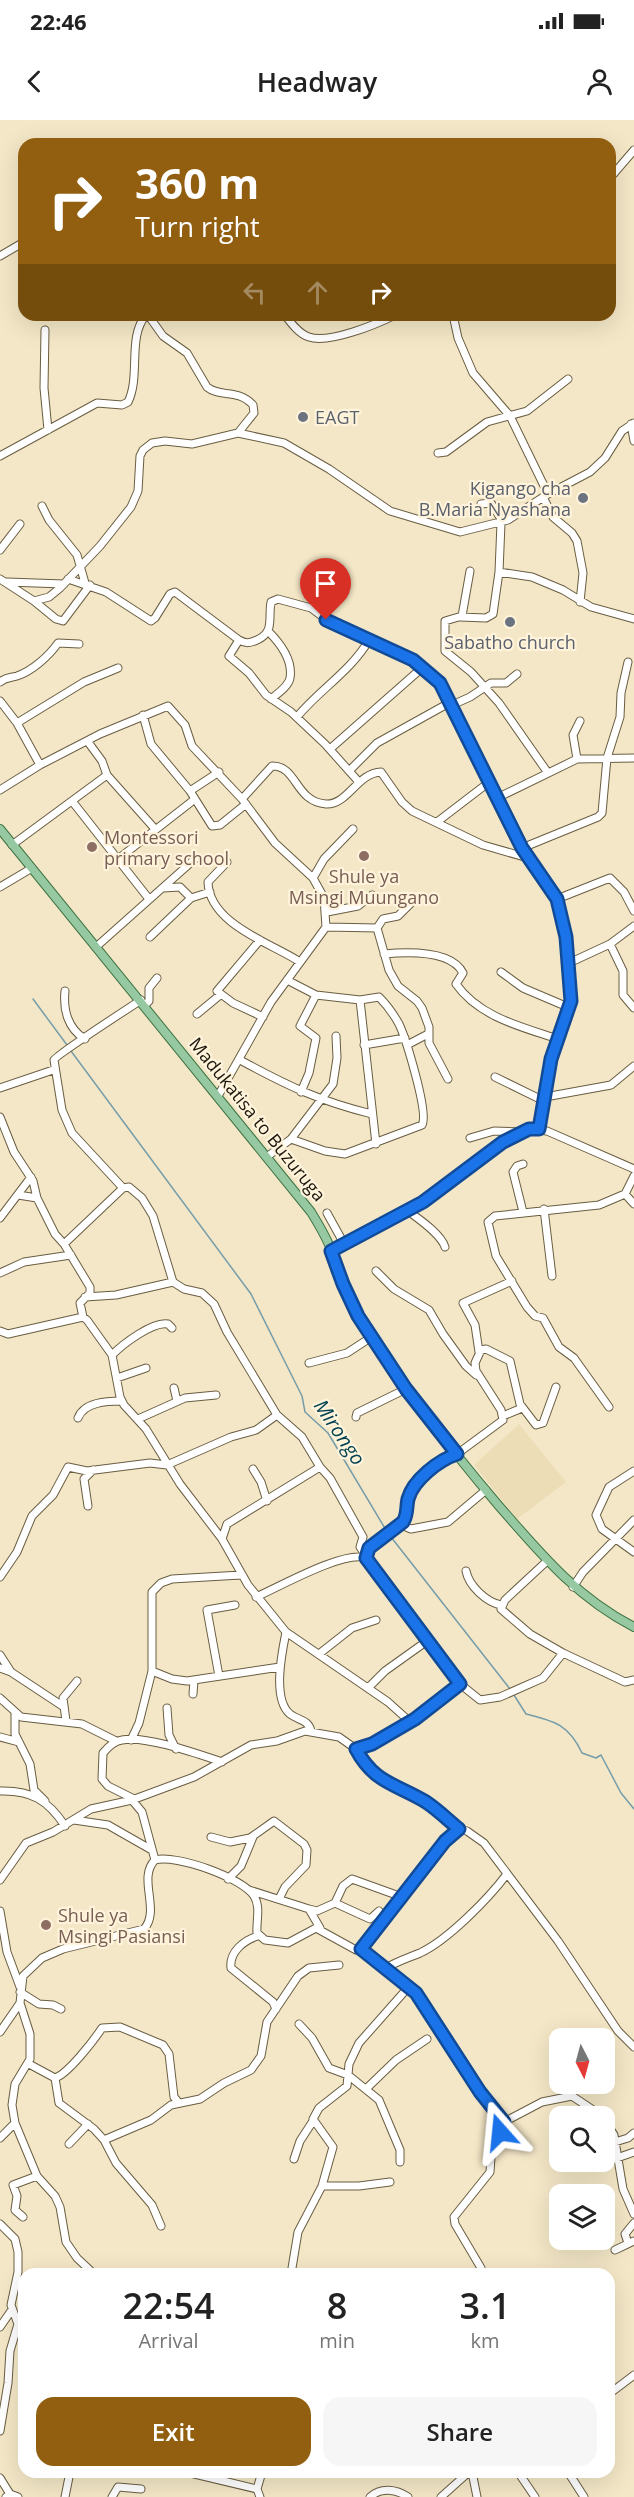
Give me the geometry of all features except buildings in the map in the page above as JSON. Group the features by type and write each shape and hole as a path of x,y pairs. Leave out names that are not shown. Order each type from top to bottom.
{"main road":[{"name":"Madukatisa to Buzuruga","path":"0,829 268,1156 311,1212 331,1251 349,1300 406,1389 457,1454 547,1561 573,1587 634,1627"}],"street":[{"path":"616,171 634,150"},
{"path":"0,256 18,246"},
{"path":"0,456 97,403 122,405 128,402 132,389 139,328 143,321"},
{"path":"152,321 163,336 187,353 207,387 212,391 240,396 253,405 254,413 238,433"},
{"path":"290,321 300,332 316,338 345,334 379,321"},
{"path":"454,321 458,338 473,372 510,416 554,517 576,536 583,573 580,602"},
{"path":"45,330 44,388 48,430"},
{"path":"438,453 446,452 487,422 527,411 568,379"},
{"path":"34,601 49,597 66,581 78,566 100,546 135,501 138,491 137,466 147,445 165,441 198,444 238,433 284,443 329,469 390,511 417,521 460,532 502,522 598,466 616,438 633,424"},
{"path":"633,424 634,441"},
{"path":"481,504 491,503 502,522 499,572 493,614 486,618 460,617 445,621 445,651 485,687 506,712 548,773"},
{"path":"42,506 49,520 76,552 78,566 87,584"},
{"path":"0,550 11,539 20,524"},
{"path":"460,617 470,571"},
{"path":"499,572 538,579 603,612 634,619"},
{"path":"2,580 56,619 63,621 87,584"},
{"path":"2,580 66,581 87,584 106,592 151,621 170,594 175,592 239,640 250,643 268,631"},
{"path":"271,699 286,685 290,676 287,658 268,631 271,602 278,598 311,608 326,620 423,667 440,683 522,848 557,899 572,993 570,1008 551,1059 539,1129"},
{"path":"239,640 230,656 271,699 297,717 330,749 358,782"},
{"path":"297,717 311,700 348,668 369,640"},
{"path":"0,682 5,678 22,674 51,654 58,644 79,644"},
{"path":"522,848 600,815 607,758 620,717 621,693 628,662"},
{"path":"330,749 423,667"},
{"path":"17,723 84,682 118,668"},
{"path":"349,771 377,742 449,705 470,698 493,682 509,681 517,674"},
{"path":"0,701 17,723 40,765"},
{"path":"0,790 40,765 143,715 163,707 171,707 185,725 192,746 244,801 283,852 313,878 320,890 327,912 326,927 263,1017 218,1096"},
{"path":"143,715 151,744 190,791 215,827 244,801 272,766 286,771 307,798 326,804 340,799 366,776 381,772 407,807 483,845 527,857"},
{"path":"578,759 573,735 580,721"},
{"path":"88,742 102,761 107,775 155,829"},
{"path":"497,798 578,759 634,758"},
{"path":"190,791 219,772"},
{"path":"12,845 107,775"},
{"path":"437,822 488,783"},
{"path":"118,859 195,798"},
{"path":"72,801 150,899"},
{"path":"313,878 324,859 353,829"},
{"path":"96,947 196,858"},
{"path":"226,862 209,878 210,892 228,919 300,962"},
{"path":"0,887 32,868"},
{"path":"557,899 610,878 624,892 634,911"},
{"path":"162,888 180,887 191,898"},
{"path":"150,937 191,898 210,892"},
{"path":"327,912 358,906 372,895"},
{"path":"412,902 398,916 383,919 377,928 388,970 398,986 422,1008 429,1027 429,1043 448,1079"},
{"path":"568,963 610,944 634,926"},
{"path":"326,927 377,928"},
{"path":"260,940 218,989 220,995 263,1017"},
{"path":"610,944 623,971 623,995 634,1008"},
{"path":"384,954 432,956 457,963 463,973 456,984 467,998 502,1019 558,1039"},
{"path":"501,972 523,988 570,1008"},
{"path":"123,1188 72,1133 62,1110 53,1070 56,1054 85,1040 149,1001 149,988 157,978"},
{"path":"287,980 316,995 360,1000 379,997 397,1022 406,1042 425,1112 422,1125 345,1154 325,1151 291,1139"},
{"path":"65,991 64,1008 67,1017 75,1031 85,1040"},
{"path":"197,1014 220,995"},
{"path":"300,1092 309,1073 316,1038 300,1026 316,995"},
{"path":"360,1000 376,1144"},
{"path":"364,1045 406,1042 428,1035"},
{"path":"268,1156 291,1139 333,1084 337,1058 336,1036"},
{"path":"240,1060 300,1092 372,1114"},
{"path":"495,1077 544,1099 611,1085 634,1066"},
{"path":"0,1088 53,1070"},
{"path":"0,1117 16,1156 31,1177 37,1198 54,1234 64,1244 90,1287 90,1293 79,1306 83,1317 94,1326 112,1355 122,1401 138,1419 168,1465 222,1539 241,1575 256,1597 286,1632 412,1721"},
{"path":"470,1138 494,1131 522,1132 539,1129 634,1169"},
{"path":"331,1251 343,1242 408,1211 503,1142 522,1132"},
{"path":"0,1141 11,1141"},
{"path":"524,1164 513,1172 524,1212"},
{"path":"609,1407 574,1358 559,1347 543,1318 535,1316 527,1307 493,1248 488,1222 495,1216 544,1209 589,1208 625,1194 634,1176"},
{"path":"0,1218 31,1177"},
{"path":"64,1244 123,1188 129,1187 135,1191 148,1207 157,1225 173,1282 184,1289 202,1293 214,1304 227,1332 277,1415 300,1434 320,1467 330,1478 363,1538 360,1547 366,1557 460,1684 480,1700 492,1700 523,1684 543,1678 562,1653"},
{"path":"625,1194 634,1204"},
{"path":"18,1195 37,1198"},
{"path":"544,1209 552,1276"},
{"path":"408,1211 426,1227 440,1235 445,1247"},
{"path":"327,1213 343,1242"},
{"path":"0,1272 19,1263 71,1255"},
{"path":"366,1557 369,1548 403,1522 410,1495 418,1484 443,1460 457,1454 502,1422 503,1416 478,1377 466,1366 442,1334 429,1310 394,1289 376,1271"},
{"path":"478,1377 475,1363 479,1352 475,1325 463,1303 512,1281"},
{"path":"85,1297 116,1295 173,1282"},
{"path":"0,1331 4,1336 83,1317"},
{"path":"112,1355 123,1345 158,1324 168,1324 172,1328"},
{"path":"309,1363 347,1353 373,1336"},
{"path":"479,1352 486,1349 510,1361 522,1408 536,1425 541,1425 556,1387"},
{"path":"117,1378 146,1368"},
{"path":"174,1388 177,1401"},
{"path":"356,1417 357,1413 406,1389"},
{"path":"138,1419 177,1401 191,1397 216,1395"},
{"path":"78,1418 82,1411 92,1405 122,1401"},
{"path":"503,1416 522,1408"},
{"path":"0,1576 17,1552 32,1516 53,1495 66,1468 73,1466 93,1470 150,1463 168,1465 231,1437 256,1430 277,1415"},
{"path":"222,1539 227,1524 320,1467"},
{"path":"253,1469 261,1482 267,1501"},
{"path":"88,1506 84,1479 93,1470"},
{"path":"634,1471 609,1487 597,1509 599,1525 634,1552"},
{"path":"403,1522 407,1529 446,1523 486,1490"},
{"path":"573,1587 634,1520"},
{"path":"256,1597 326,1564 358,1556 366,1557"},
{"path":"501,1605 547,1561"},
{"path":"466,1571 476,1589 491,1602 501,1605"},
{"path":"131,1740 139,1723 152,1671 154,1629 151,1597 156,1587 172,1579 241,1575"},
{"path":"219,1676 207,1610 234,1605"},
{"path":"501,1605 502,1612 512,1620 562,1653 625,1682 634,1680"},
{"path":"320,1654 359,1623 376,1620"},
{"path":"286,1632 280,1667 282,1698 288,1711 307,1722 311,1731"},
{"path":"368,1688 385,1671 427,1641"},
{"path":"0,1654 11,1672"},
{"path":"152,1671 172,1679 194,1681 280,1667"},
{"path":"0,1668 11,1672 64,1707"},
{"path":"66,1721 63,1696 78,1681"},
{"path":"193,1694 194,1681"},
{"path":"356,1749 372,1744 412,1721 460,1684"},
{"path":"0,1698 15,1713 29,1718 82,1724 116,1741 131,1740 222,1761"},
{"path":"167,1708 169,1735 176,1749"},
{"path":"15,1713 14,1728 30,1764 34,1790 53,1808 64,1826"},
{"path":"0,1880 26,1842 64,1826 91,1809 133,1799 194,1777 251,1745 273,1742 311,1731 339,1737 356,1749 368,1768 382,1780 425,1802 459,1829 467,1831 484,1843 558,1941 618,2031 634,2047"},
{"path":"100,1732 107,1748"},
{"path":"0,1737 19,1742"},
{"path":"116,1741 107,1748 101,1759 100,1773 103,1782 133,1799 142,1812 150,1849 155,1860"},
{"path":"0,1791 27,1794 45,1801"},
{"path":"74,1820 113,1827 150,1849"},
{"path":"211,1837 230,1842 254,1837 274,1821 307,1847 306,1865 285,1887 279,1899"},
{"path":"361,1949 445,1841 459,1829"},
{"path":"228,1880 241,1866 254,1837"},
{"path":"155,1860 171,1858 196,1864 247,1889 309,1910 324,1910 335,1903 343,1886 352,1879 362,1881 384,1893 402,1897"},
{"path":"88,2268 72,2251 66,2239 60,2207 55,2196 37,2176 15,2123 12,2105 15,2084 29,2064 30,2034 20,2003 20,1990 27,1970 42,1958 63,1949 144,1929 151,1916 149,1872 155,1860"},
{"path":"386,1968 421,1952 444,1937 492,1895 507,1874"},
{"path":"247,1889 256,1898 258,1936"},
{"path":"335,1903 370,1919 379,1911"},
{"path":"309,1910 320,1928 352,1948 361,1949"},
{"path":"0,1911 3,1944 20,1990 39,2004 49,2004 62,2009"},
{"path":"276,2009 273,2002 231,1968 231,1960 246,1939 258,1936 283,1944 309,1930 320,1928"},
{"path":"361,1949 364,1955 386,1968 416,1993 480,2092 504,2122"},
{"path":"104,2140 151,2120 165,2109 179,2103 200,2099 224,2083 251,2070 259,2061 267,2022 305,1970 339,1965"},
{"path":"294,2159 300,2141 320,2108 345,2089 349,2064 359,2043 403,1995 404,1985"},
{"path":"0,2032 20,2003"},
{"path":"299,2025 312,2038 329,2068 348,2075 367,2088 379,2100 400,2150 400,2162"},
{"path":"55,2079 62,2076 87,2050 102,2028 120,2027 163,2045 168,2054 174,2097 179,2103"},
{"path":"367,2088 396,2060 427,2039"},
{"path":"29,2064 55,2079"},
{"path":"55,2079 59,2103 88,2124 104,2140 116,2163 152,2205 161,2226"},
{"path":"480,2268 455,2224 454,2217 488,2177 492,2161 492,2143 504,2122 542,2102 572,2096 586,2106"},
{"path":"292,2268 298,2232 322,2186 333,2145 313,2121"},
{"path":"0,2138 15,2123"},
{"path":"69,2144 88,2124"},
{"path":"634,2133 628,2138 615,2142 623,2189 634,2214"},
{"path":"617,2158 634,2152"},
{"path":"22,2217 15,2210 17,2196 13,2185 37,2176"},
{"path":"322,2186 359,2186 390,2182"},
{"path":"615,2250 631,2242 625,2234 634,2223"},
{"path":"0,2224 15,2239 18,2271 11,2299 11,2311 0,2327"},
{"path":"11,2311 18,2320"},
{"path":"0,2431 8,2384 9,2351 18,2331"},
{"path":"615,2389 634,2375"},
{"path":"0,2478 11,2496"},
{"path":"65,2497 69,2478"},
{"path":"211,2478 257,2489"},
{"path":"260,2478 257,2489 260,2497"},
{"path":"441,2497 464,2478"},
{"path":"472,2478 477,2497"},
{"path":"522,2478 535,2497"},
{"path":"572,2478 584,2497"},
{"path":"112,2497 118,2487 141,2489"},
{"path":"370,2497 377,2491 392,2490 408,2497"}],"shaded area":[{"path":"519,1424 566,1482 517,1519 474,1465"}],"waterway":[{"name":"Mirongo","path":"33,999 67,1045"},
{"name":"Mirongo","path":"71,1051 251,1294 302,1396 305,1412 328,1433 386,1530"},
{"name":"Mirongo","path":"391,1537 510,1689"},
{"name":"Mirongo","path":"514,1695 526,1714 553,1722 566,1730 582,1753 596,1758 601,1755 621,1793 634,1809"}],"place":[{"name":"EAGT","path":"303,417"},
{"name":"Kigango cha B.Maria Nyashana","path":"583,498"},
{"name":"Sabatho church","path":"510,622"},
{"name":"Montessori primary school","path":"92,847"},
{"name":"Shule ya Msingi Muungano","path":"364,856"},
{"name":"Shule ya Msingi Pasiansi","path":"46,1925"}],"route":[{"path":"326,620 413,660 440,683 522,848 543,875 557,899 566,937 571,1001 551,1059 539,1129 529,1129 503,1142 423,1202 343,1242 331,1251 349,1300 358,1316 406,1389 457,1454 443,1460 418,1484 408,1500 408,1513 403,1522 369,1548 366,1558 460,1684 454,1686 415,1719 372,1744 356,1749 368,1768 388,1784 425,1802 459,1829 445,1841 361,1949 364,1955 389,1970 416,1993 468,2075 504,2122 500,2132"}]}
